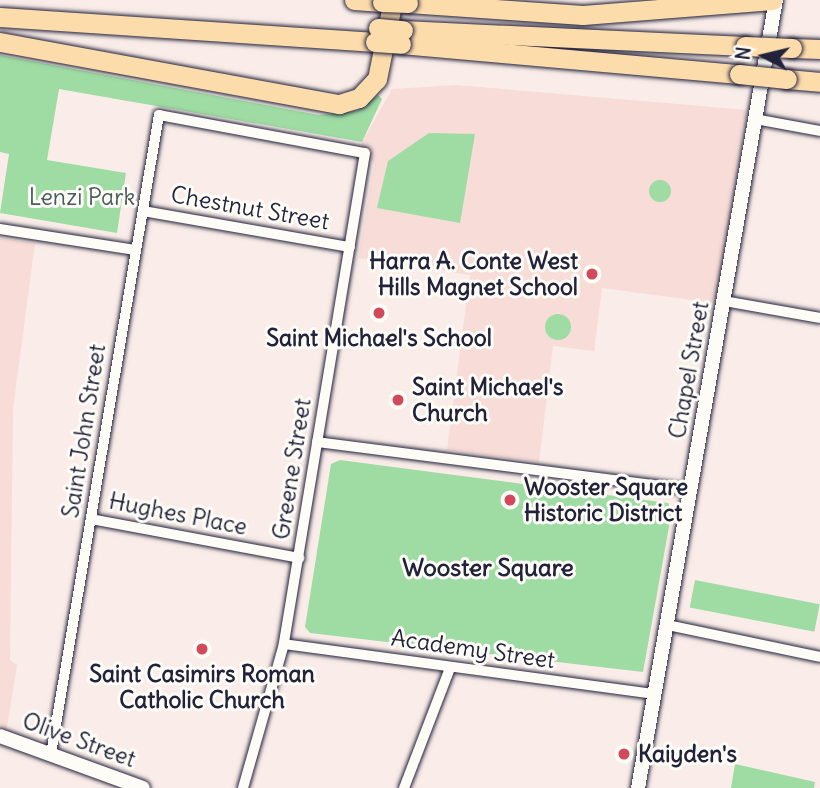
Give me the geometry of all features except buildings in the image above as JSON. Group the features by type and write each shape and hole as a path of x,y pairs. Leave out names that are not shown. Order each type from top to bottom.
{"highway":[{"path":"354,0 583,15 768,1"},
{"path":"497,8 570,0"},
{"path":"0,42 339,104 363,96 377,79 394,2"},
{"path":"0,17 250,33 377,35 820,82"},
{"path":"402,37 820,49"}],"main road":[{"name":"Chapel Street","path":"638,788 755,119 768,1"},
{"name":"Olive Street","path":"0,736 143,788"}],"street":[{"name":"Saint John Street","path":"51,754 159,115 366,153"},
{"path":"755,119 820,131"},
{"name":"Greene Street","path":"243,788 284,644 366,153"},
{"name":"Chestnut Street","path":"143,211 350,247"},
{"path":"0,229 135,250"},
{"path":"724,301 820,318"},
{"path":"317,442 691,490"},
{"name":"Hughes Place","path":"91,519 299,558"},
{"path":"667,625 820,657"},
{"name":"Academy Street","path":"284,644 656,694"},
{"path":"404,788 450,668"}],"shaded area":[{"name":"Harra A. Conte West Hills Magnet School","path":"456,85 748,110 715,303 602,288 594,351 553,346 539,462 447,450 470,275 358,258 374,165 361,144 392,89"},
{"path":"0,238 35,243 13,409 10,660 17,665 7,728 0,725"}],"green space":[{"name":"Lenzi Park","path":"0,55 319,115 357,111 378,95 382,99 362,142 59,89 47,160 126,173 117,233 0,213 9,154 0,152"},
{"path":"429,133 475,134 460,223 377,208 388,161"},
{"path":"656,180 664,180 671,187 671,195 664,202 656,202 649,195 649,187"},
{"path":"558,314 567,318 571,327 567,336 558,340 549,336 545,327 549,318"},
{"name":"Wooster Square","path":"340,460 668,503 672,510 643,672 310,633 305,627 331,464"},
{"path":"695,580 820,604 814,632 690,607"},
{"path":"735,764 815,782 814,788 731,788"}],"place":[{"name":"Harra A. Conte West Hills Magnet School","path":"592,274"},
{"name":"Saint Michael's School","path":"379,313"},
{"name":"Saint Michael's Church","path":"398,400"},
{"name":"Wooster Square Historic District","path":"510,500"},
{"name":"Saint Casimirs Roman Catholic Church","path":"202,649"},
{"name":"Kaiyden's","path":"624,754"}],"district":[{"name":"Wooster Square","path":"488,568"}]}
